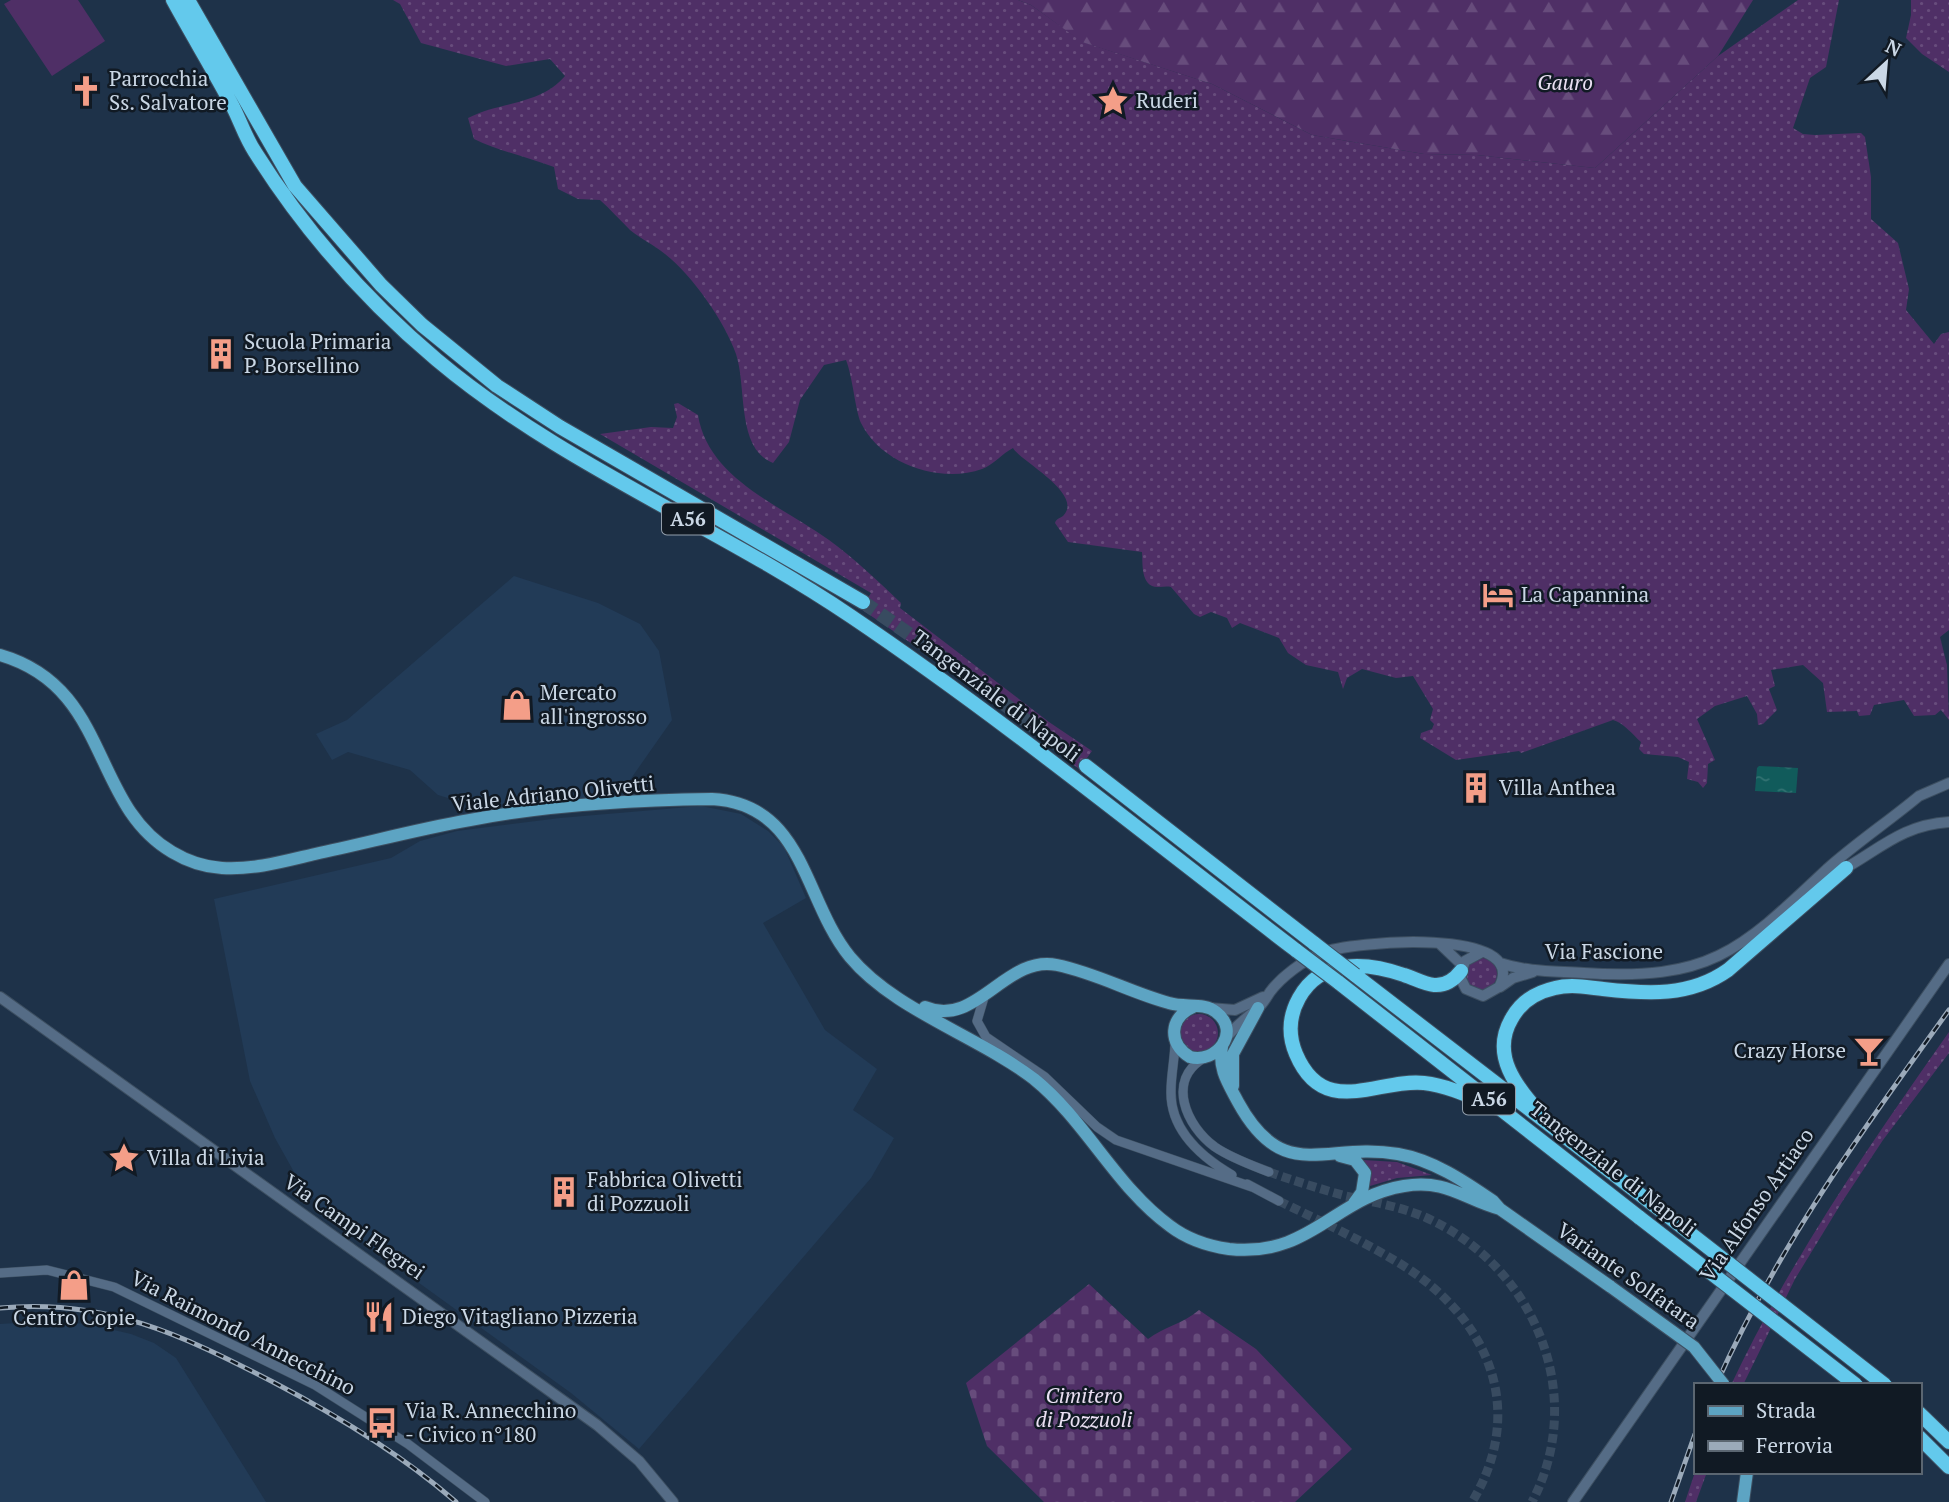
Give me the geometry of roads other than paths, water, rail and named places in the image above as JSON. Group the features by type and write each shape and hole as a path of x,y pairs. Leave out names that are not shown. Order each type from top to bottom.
{"highway":[{"name":"Tangenziale di Napoli","path":"173,0 233,107 252,148 283,194 369,296 438,361 551,440 788,576 852,617 936,677 1338,982 1853,1383"},
{"name":"A56","path":"188,0 295,187 381,285 422,325 497,386 560,427 863,602"},
{"name":"Tangenziale di Napoli","path":"1086,766 1882,1383"},
{"path":"1550,1125 1519,1088 1505,1063 1504,1034 1520,1006 1536,995 1555,988 1657,993 1706,983 1728,970 1846,867"},
{"path":"1462,968 1450,982 1435,985 1376,966 1347,966 1328,971 1310,983 1297,1002 1290,1030 1292,1043 1306,1070 1334,1090 1358,1093 1409,1083 1436,1085 1505,1111"},
{"path":"1921,1415 1949,1441"},
{"path":"1921,1439 1949,1467"}],"main road":[{"name":"Viale Adriano Olivetti","path":"0,656 37,671 60,690 88,727 125,803 142,828 169,850 205,866 258,866 470,820 516,813 698,799 727,800 743,804 758,811 783,831 837,939 864,973 1036,1081 1076,1119"},
{"name":"Via Fascione","path":"1809,889 1828,869 1912,802 1930,789 1949,783"},
{"path":"1912,802 1911,816 1926,825"},
{"name":"Via Fascione","path":"1500,963 1536,971 1641,975 1688,969 1736,947 1809,889 1885,841 1926,825 1948,822"},
{"path":"908,1002 939,1012 963,1008 1027,967 1053,964 1164,1002 1227,1011 1243,1008 1271,991 1306,961 1330,950 1371,943 1438,942 1491,955 1500,963 1503,975 1499,987"},
{"path":"1438,942 1462,968"},
{"path":"1480,953 1470,957 1462,968 1462,983 1471,993 1483,996 1513,978 1536,971"},
{"name":"Via Alfonso Artiaco","path":"1573,1502 1949,964"},
{"path":"1193,1007 1179,1016 1175,1024 1175,1041 1190,1057 1204,1058 1224,1043 1271,991"},
{"name":"Via Campi Flegrei","path":"0,997 597,1425 639,1461 673,1502"},
{"path":"961,1032 959,1020 963,1008"},
{"name":"Variante Solfatara","path":"1209,1008 1221,1017 1224,1043 1222,1070 1251,1124 1270,1144 1295,1154 1326,1155 1367,1151 1416,1158 1469,1184 1694,1347 1722,1383"},
{"path":"1234,1094 1233,1054 1258,1008"},
{"name":"Variante Solfatara","path":"1076,1119 1151,1208 1172,1228 1196,1240 1234,1249 1271,1249 1301,1238 1346,1210 1382,1192 1418,1185 1453,1189 1500,1209"},
{"path":"1326,1155 1355,1160 1365,1173 1362,1192 1346,1210"},
{"path":"1743,1502 1747,1474"}],"street":[{"path":"985,994 977,1021 981,1031 1054,1084 1097,1127 1116,1140 1252,1187"},
{"path":"1175,1041 1171,1092 1178,1122 1197,1150 1252,1187 1279,1201"},
{"path":"1204,1058 1192,1065 1183,1081 1183,1097 1192,1123 1216,1147 1269,1172"},
{"path":"1054,1084 1076,1119"},
{"name":"Via Raimondo Annecchino","path":"0,1273 47,1270 77,1275 124,1292 315,1385 408,1444 485,1502"}],"water":[{"path":"1759,766 1798,768 1796,793 1755,791"}],"tunnel":[{"path":"863,602 949,662 1086,766"},
{"path":"1269,1172 1427,1218 1465,1240 1497,1268 1522,1301 1541,1338 1552,1378 1554,1419 1548,1461 1532,1502"},
{"path":"1279,1201 1360,1241 1407,1268 1436,1290 1460,1315 1479,1342 1491,1372 1497,1403 1496,1435 1488,1468 1472,1502"}],"railway":[{"path":"1717,1383 1740,1334 1794,1237 1853,1146 1949,1010"},
{"path":"0,1308 38,1306 75,1309 109,1315 175,1335 273,1382 345,1422 391,1452 456,1502"},
{"path":"1671,1502 1694,1437"}],"place":[{"name":"Parrocchia Ss. Salvatore","path":"86,91"},
{"name":"Ruderi","path":"1113,101"},
{"name":"Scuola Primaria P. Borsellino","path":"221,354"},
{"name":"La Capannina","path":"1498,595"},
{"name":"Mercato all'ingrosso","path":"517,705"},
{"name":"Villa Anthea","path":"1476,788"},
{"name":"Crazy Horse","path":"1869,1051"},
{"name":"Villa di Livia","path":"124,1158"},
{"name":"Fabbrica Olivetti di Pozzuoli","path":"564,1192"},
{"name":"Centro Copie","path":"74,1285"},
{"name":"Diego Vitagliano Pizzeria","path":"379,1317"},
{"name":"Via R. Annecchino - Civico n°180","path":"382,1423"}],"park label":[{"name":"Gauro","path":"1565,83"},
{"name":"Cimitero di Pozzuoli","path":"1084,1408"}]}
